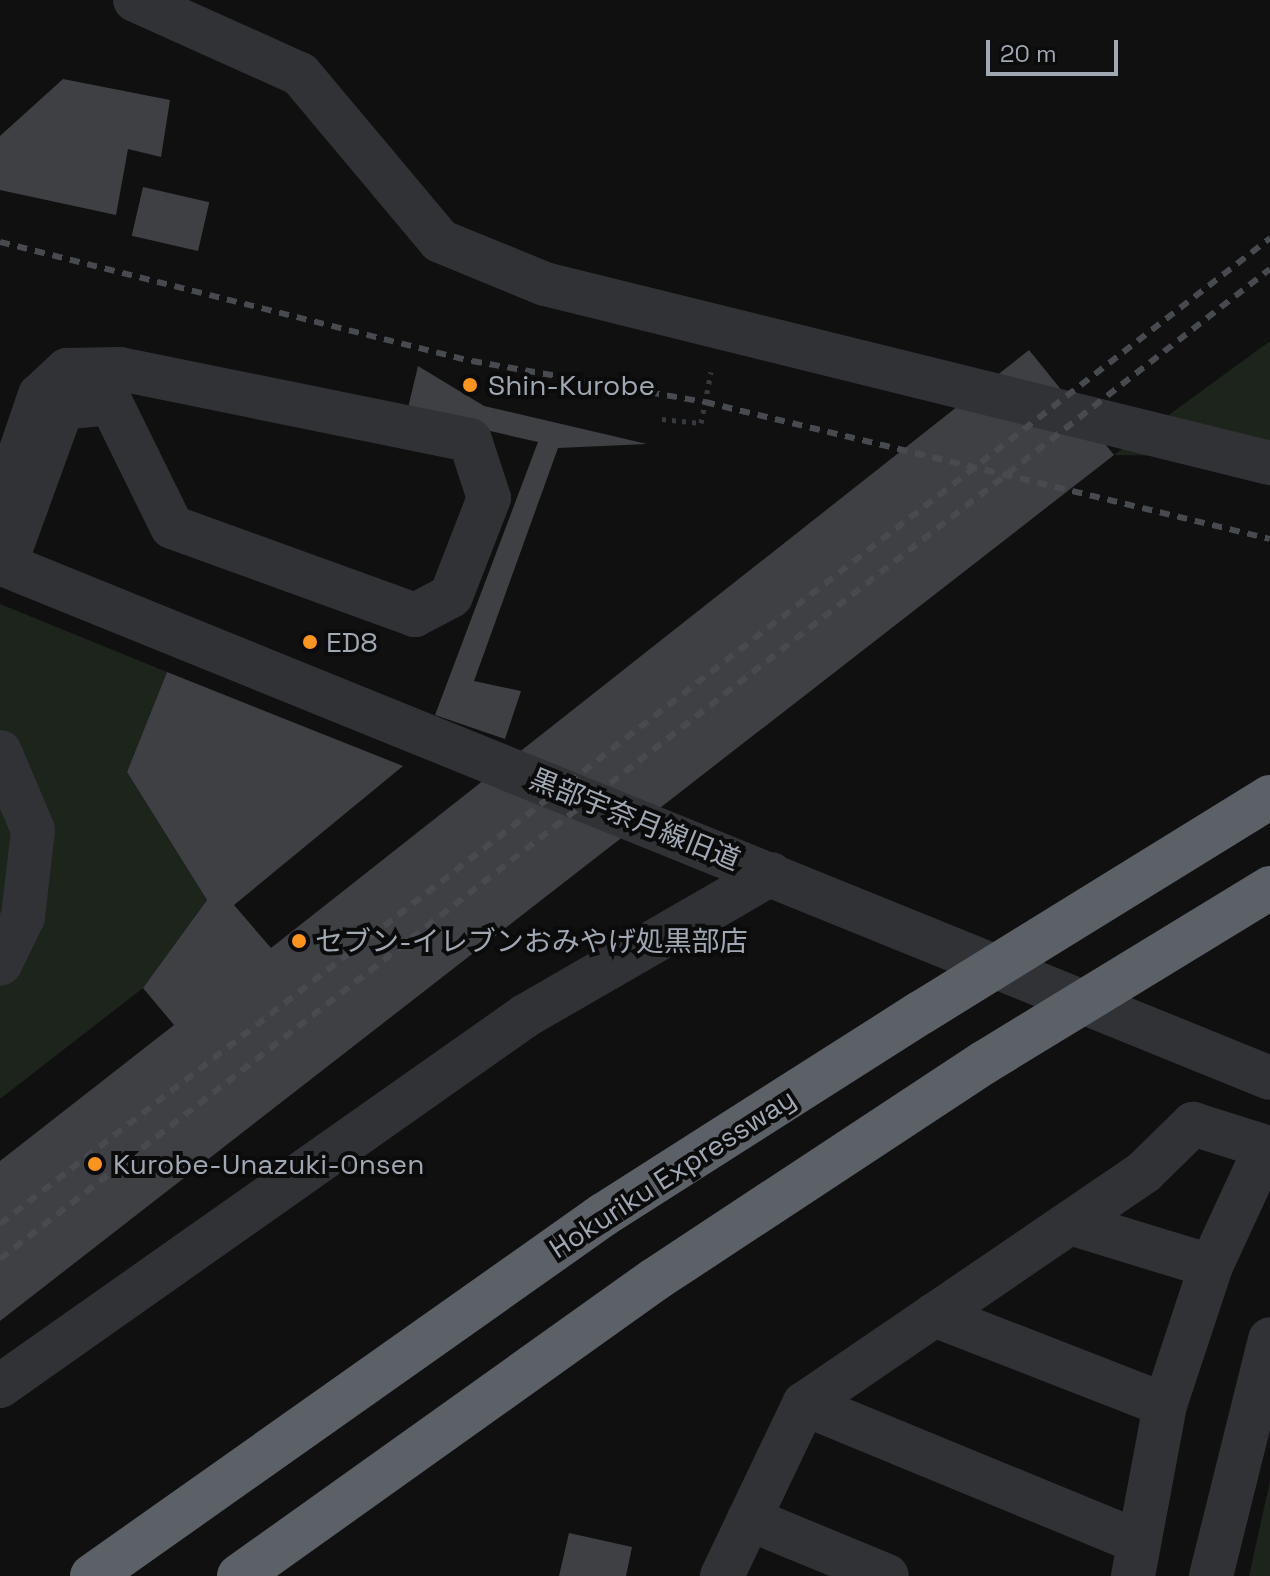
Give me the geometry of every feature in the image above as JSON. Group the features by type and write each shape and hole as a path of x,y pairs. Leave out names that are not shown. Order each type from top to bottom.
{"highway":[{"name":"Hokuriku Expressway","path":"92,1576 603,1215 922,1012 1270,797"},
{"path":"239,1576 654,1280 985,1062 1270,888"}],"street":[{"path":"135,0 223,16 300,74 440,241 545,284 1270,463"},
{"path":"0,511 40,395 67,370 120,369 470,440 489,498 451,596 415,615 172,527 111,403 62,408 3,564"},
{"name":"黒部宇奈月線旧道","path":"3,564 1270,1078"},
{"path":"0,752 33,830 23,917 0,964"},
{"path":"0,1386 525,1016 771,874"},
{"path":"722,1576 804,1404 1144,1172 1193,1124 1266,1147 1211,1266 1165,1405 1135,1559 804,1404"},
{"path":"1070,1223 1211,1266"},
{"path":"934,1315 1165,1405"},
{"path":"1211,1576 1270,1339"},
{"path":"749,1519 887,1576"}],"path":[{"path":"662,419 701,423 719,327"}],"shaded area":[{"path":"1270,341 1270,457 1114,455"},
{"path":"0,604 167,672 127,772 207,900 143,988 0,1099"},
{"path":"1270,1481 1270,1576 1249,1576"}],"building":[{"path":"63,79 170,100 161,157 128,149 116,215 0,190 0,136"},
{"path":"143,187 209,202 198,251 132,236"},
{"path":"1029,350 1114,455 0,1321 0,1161 174,1025 143,988 207,900 127,772 167,672 403,766 234,905 271,948"},
{"path":"418,366 484,406 647,444 558,448 474,681 521,691 505,739 435,715 538,442 407,412"},
{"path":"569,1533 632,1547 626,1576 559,1576"}],"railway":[{"path":"0,1224 1270,238"},
{"path":"0,242 472,361 705,402 1270,539"},
{"path":"0,1259 1270,269"}],"place":[{"name":"Shin-Kurobe","path":"470,385"},
{"name":"ED8","path":"310,642"},
{"name":"セブン-イレブンおみやげ処黒部店","path":"299,941"},
{"name":"Kurobe-Unazuki-Onsen","path":"95,1164"}]}
